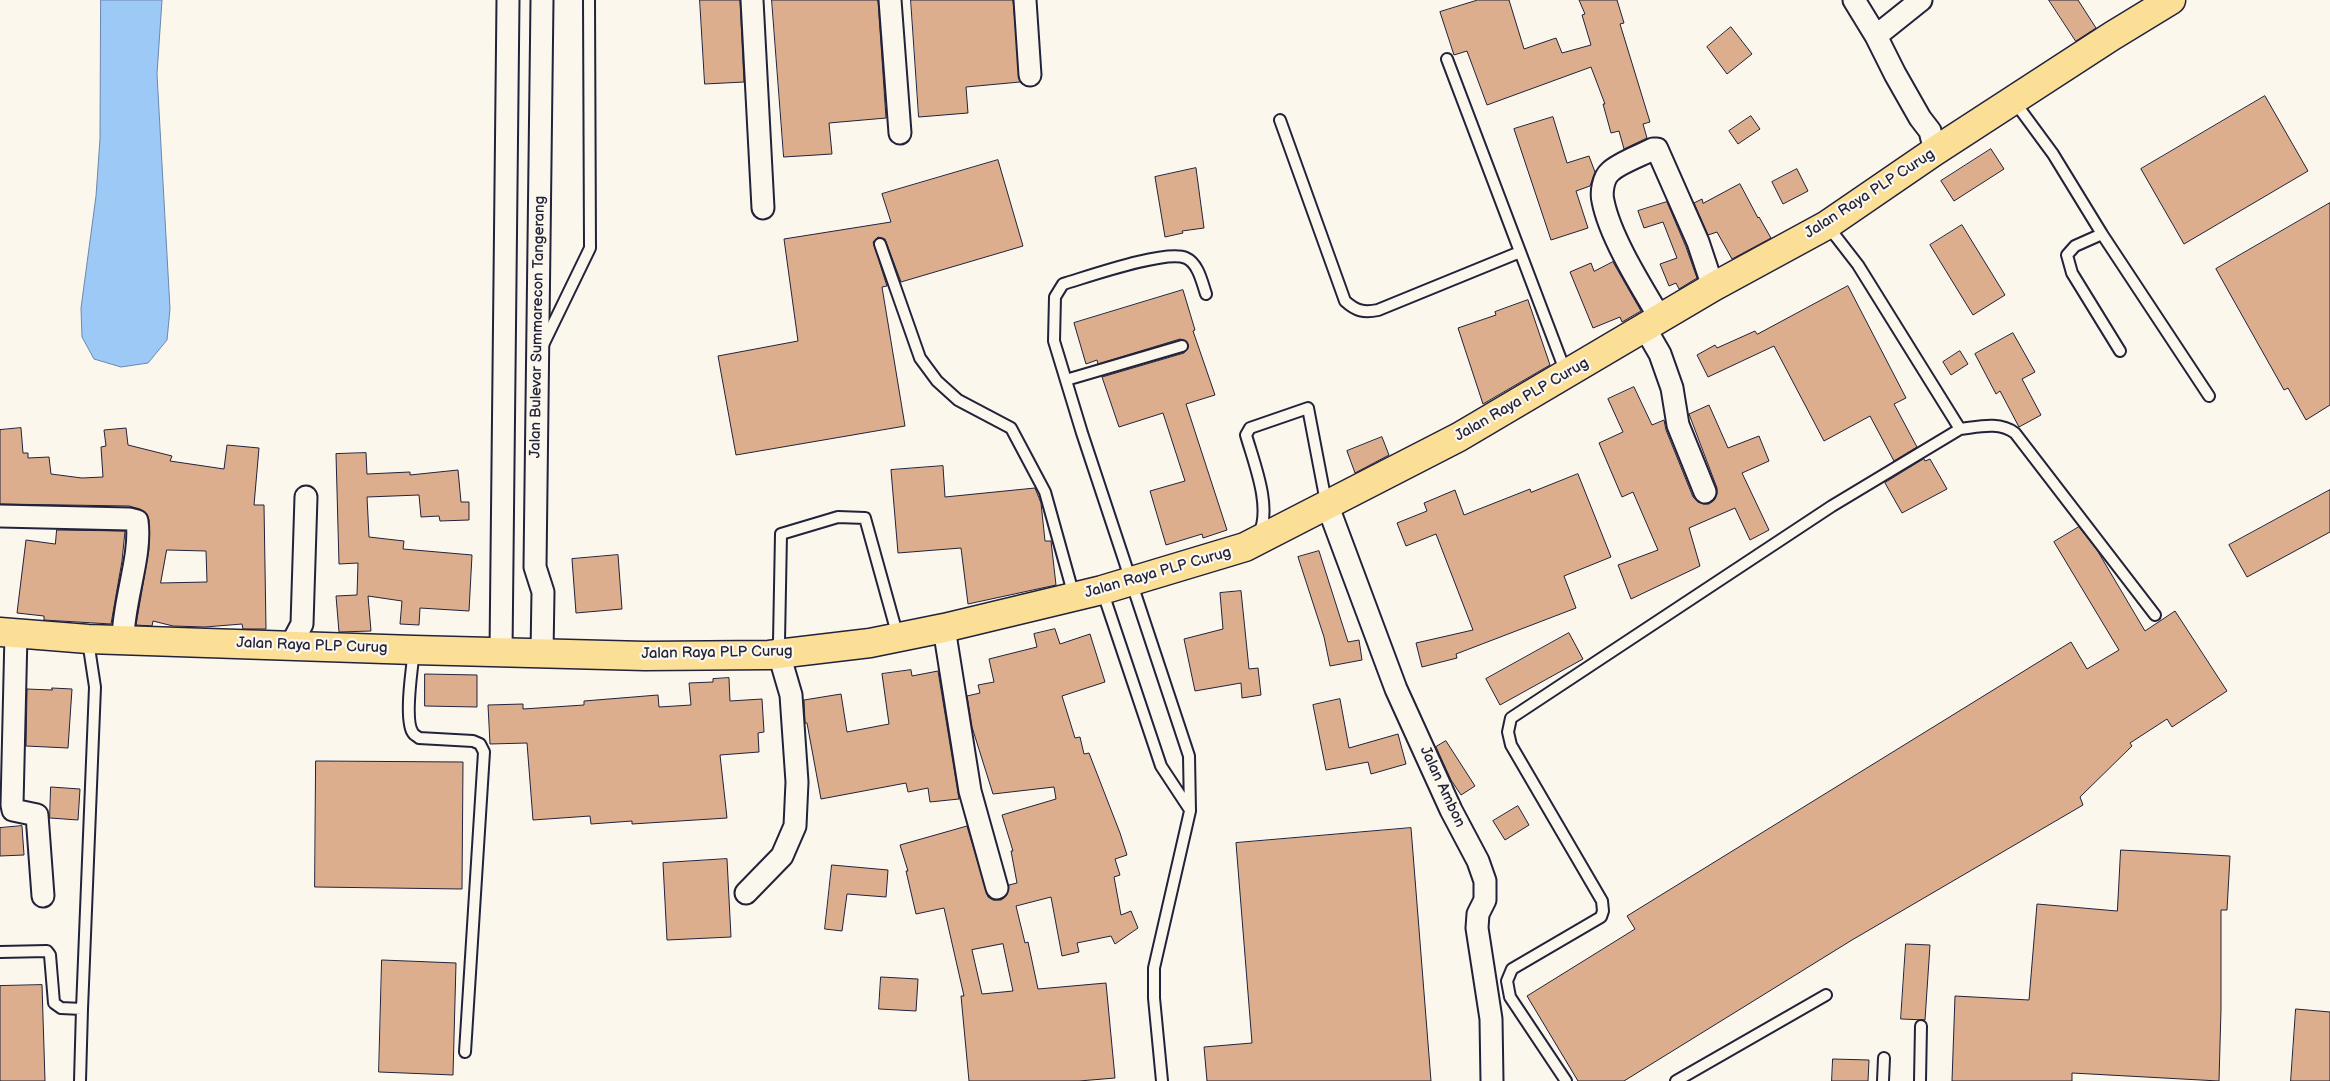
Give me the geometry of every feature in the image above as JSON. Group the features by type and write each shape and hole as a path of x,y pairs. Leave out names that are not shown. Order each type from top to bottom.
{"main road":[{"name":"Jalan Raya PLP Curug","path":"8,633 88,639 414,650 501,650 645,656 774,654 891,638 944,628 1131,582 1245,547 1459,437 1713,287 1827,225 1935,151 2171,0"}],"street":[{"path":"501,650 508,0"},
{"name":"Jalan Bulevar Summarecon Tangerang","path":"542,0 535,567 542,592 542,653"},
{"path":"752,0 763,208"},
{"path":"890,0 900,133"},
{"path":"1025,0 1030,74"},
{"path":"1854,0 1876,36 1899,82 1920,118 1930,131 1935,151"},
{"path":"1876,36 1921,0"},
{"path":"507,99 540,100"},
{"path":"1705,492 1678,425 1672,388 1652,323 1635,275 1608,218 1602,200 1603,188 1609,172 1653,149 1657,149 1698,242 1713,287"},
{"path":"291,645 302,624 306,497"},
{"name":"Jalan Ambon","path":"1327,504 1396,689 1451,810 1478,862 1485,881 1485,900 1478,914 1477,928 1492,1019 1492,1081"},
{"path":"0,516 130,519 137,521 135,548 123,622 123,639"},
{"path":"502,568 535,567"},
{"path":"944,628 970,791 997,888"},
{"path":"8,633 12,805 13,810 37,815 43,896"},
{"path":"746,893 782,856 794,826 797,782 791,695 774,654"}],"lane":[{"path":"538,356 590,248 589,0"},
{"path":"1448,59 1566,374"},
{"path":"2014,101 2053,154 2102,234 2209,396"},
{"path":"1280,120 1345,301 1354,309 1366,312 1378,310 1520,252"},
{"path":"1827,225 1858,265 1960,429"},
{"path":"2102,234 2075,246 2067,256 2072,273 2120,351"},
{"path":"880,244 920,358 936,381 958,400 1011,428 1045,492 1075,597"},
{"path":"1162,1081 1154,998 1154,968 1190,811 1189,756 1066,380 1054,341 1053,318 1055,297 1063,284 1160,257 1178,256 1187,258 1195,266 1206,294"},
{"path":"1066,380 1182,346"},
{"path":"1256,542 1264,524 1265,516 1246,434 1250,428 1308,408 1327,504"},
{"path":"1566,1081 1510,998 1507,981 1512,969 1601,917 1604,911 1602,901 1511,745 1508,732 1511,718 1832,506 1960,429 1996,425 2008,427 2015,433 2155,615"},
{"path":"774,654 779,641 781,534 838,517 865,518 895,626 891,638"},
{"path":"1102,590 1160,766 1190,811"},
{"path":"80,1081 95,687 88,639"},
{"path":"414,650 409,698 410,725 413,733 419,738 473,741 480,744 484,752 466,1052"},
{"path":"0,952 47,951 50,955 54,1003 61,1008 82,1009"},
{"path":"1676,1081 1826,995"},
{"path":"1920,1081 1922,1026"},
{"path":"1883,1081 1884,1058"}],"water":[{"path":"101,0 162,0 157,74 170,309 167,340 148,363 121,367 94,359 82,337 81,308 96,196 100,139"}],"building":[{"path":"700,0 740,0 744,82 705,84"},
{"path":"772,0 878,0 886,118 829,123 832,154 784,157"},
{"path":"911,0 1013,0 1020,82 966,87 968,113 919,117"},
{"path":"1478,0 1509,0 1524,49 1556,38 1562,53 1591,45 1582,15 1585,14 1579,0 1617,0 1624,23 1620,24 1650,122 1643,124 1647,138 1624,149 1619,131 1611,133 1603,104 1605,104 1591,67 1487,105 1467,51 1454,55 1440,12"},
{"path":"2049,0 2078,0 2096,28 2076,41"},
{"path":"1731,27 1752,54 1727,74 1707,47"},
{"path":"2265,96 2308,171 2184,244 2141,169"},
{"path":"1751,116 1760,129 1738,144 1729,131"},
{"path":"1553,117 1567,163 1589,156 1595,172 1590,186 1576,191 1588,228 1551,240 1514,129"},
{"path":"1991,149 2004,169 1954,201 1941,181"},
{"path":"998,160 1023,246 901,282 885,239 878,237 873,242 887,286 882,287 905,426 736,455 718,356 798,341 784,239 891,222 882,194"},
{"path":"1196,168 1204,228 1182,231 1183,233 1165,237 1155,177"},
{"path":"1797,169 1808,191 1783,204 1772,182"},
{"path":"1740,184 1771,238 1732,259 1717,232 1708,235 1694,203 1702,199 1703,203"},
{"path":"1667,202 1697,278 1679,289 1676,283 1669,286 1660,264 1677,258 1663,222 1644,228 1638,211"},
{"path":"2330,203 2330,405 2306,420 2288,388 2284,390 2216,269"},
{"path":"1962,225 2005,295 1973,315 1930,245"},
{"path":"1613,262 1641,311 1622,322 1620,317 1593,328 1570,272 1591,263 1594,271"},
{"path":"1848,286 1906,398 1894,404 1917,447 1894,461 1870,416 1824,441 1774,346 1708,377 1697,355 1715,345 1717,348 1755,331 1757,334"},
{"path":"1183,290 1195,330 1193,331 1215,395 1186,404 1227,530 1203,538 1202,534 1166,545 1150,491 1185,481 1163,413 1119,427 1102,377 1184,353 1188,348 1188,344 1180,339 1098,364 1097,360 1086,364 1074,323"},
{"path":"1528,300 1550,365 1483,404 1458,328 1496,315 1495,312"},
{"path":"2013,333 2035,372 2022,379 2041,415 2019,427 2000,391 1996,394 1975,354"},
{"path":"1960,351 1968,364 1951,375 1943,362"},
{"path":"1634,387 1652,425 1664,420 1666,430 1693,497 1703,504 1709,504 1714,500 1717,488 1689,414 1709,405 1728,448 1759,436 1769,461 1742,473 1769,530 1750,540 1735,508 1689,528 1700,566 1631,599 1618,565 1658,550 1633,492 1622,497 1599,443 1623,432 1608,399"},
{"path":"21,428 23,453 28,453 28,458 49,457 51,474 82,478 103,477 101,447 106,446 104,430 126,428 128,445 172,456 170,461 224,469 227,445 259,448 254,505 264,505 266,629 243,629 242,624 205,627 173,626 153,621 152,626 136,625 149,549 149,520 147,514 140,509 129,506 0,504 0,430","holes":["167,550 206,551 207,582 161,583"]},
{"path":"1382,437 1389,455 1355,473 1347,451"},
{"path":"366,453 367,474 410,472 410,475 458,470 461,502 469,502 469,520 440,521 439,516 421,517 419,495 367,497 369,537 404,541 403,549 472,555 469,611 420,608 419,625 400,624 402,601 368,596 371,631 339,632 336,596 357,595 358,563 339,564 336,454"},
{"path":"1924,459 1925,461 1930,459 1947,489 1902,513 1885,483"},
{"path":"943,466 945,497 1035,488 1041,503 1045,541 1051,541 1056,585 968,604 961,548 898,553 891,470"},
{"path":"1578,474 1611,557 1564,576 1576,608 1456,654 1457,658 1422,667 1416,643 1473,630 1436,534 1406,546 1397,523 1427,511 1424,503 1455,490 1464,515 1530,489 1531,492"},
{"path":"2330,490 2330,532 2247,577 2229,545"},
{"path":"2079,527 2097,550 2145,631 2175,611 2227,691 2172,727 2167,719 2130,743 2132,746 2080,797 2083,805 1852,940 1624,1081 1578,1081 1527,996 1635,929 1627,916 2071,642 2087,669 2119,650 2054,542"},
{"path":"57,530 125,531 111,624 44,620 44,616 17,613 26,540 55,544"},
{"path":"1319,551 1348,642 1359,640 1362,660 1330,666 1324,637 1298,557"},
{"path":"618,555 622,609 576,613 572,559"},
{"path":"1241,591 1249,669 1258,668 1261,695 1242,698 1241,683 1195,691 1184,639 1223,629 1220,593"},
{"path":"1055,629 1060,644 1090,634 1105,682 1062,696 1075,738 1080,737 1084,754 1089,753 1120,833 1127,855 1115,859 1120,875 1114,877 1121,915 1131,911 1138,928 1115,944 1111,936 1077,943 1079,952 1062,956 1051,897 1016,906 1025,943 1028,942 1038,989 1106,983 1115,1078 1079,1081 969,1081 961,996 964,996 944,908 916,914 906,871 908,871 900,845 967,826 988,897 993,900 1001,900 1006,896 1009,885 1017,883 1011,851 1013,851 1002,815 1056,799 1054,787 993,794 972,727 967,696 980,693 978,685 994,682 989,659 1037,647 1034,634","holes":["1003,944 1013,991 982,994 972,950"]},
{"path":"1569,633 1583,659 1500,705 1486,679"},
{"path":"911,670 912,676 938,671 959,799 930,802 928,788 908,792 906,783 821,799 807,723 805,723 804,700 841,694 847,732 889,724 882,674"},
{"path":"425,674 477,675 477,707 425,706"},
{"path":"729,678 730,701 762,699 764,732 758,733 759,752 720,755 727,818 632,824 632,821 591,824 590,816 533,820 527,743 490,744 488,705 523,704 523,709 584,705 584,701 658,695 659,707 691,705 689,683 713,682 713,679"},
{"path":"52,688 72,689 68,748 26,746 27,689 52,690"},
{"path":"1340,699 1349,748 1398,734 1406,764 1371,774 1368,762 1326,770 1313,705"},
{"path":"1446,741 1475,786 1461,795 1451,780 1436,747"},
{"path":"316,761 463,762 462,889 315,887"},
{"path":"51,787 80,789 78,820 50,818"},
{"path":"1518,806 1529,825 1505,840 1493,821"},
{"path":"22,826 24,855 0,856 0,828"},
{"path":"1411,828 1431,1081 1207,1081 1204,1047 1252,1043 1236,843"},
{"path":"2121,850 2230,856 2227,910 2221,910 2219,1081 2072,1073 2072,1081 1952,1081 1955,996 2029,1000 2037,904 2117,911"},
{"path":"727,859 731,937 667,940 663,863"},
{"path":"832,865 888,870 886,897 847,894 842,931 825,929"},
{"path":"1906,944 1930,945 1925,1020 1901,1019"},
{"path":"382,960 456,963 453,1075 379,1072"},
{"path":"881,977 918,979 916,1011 879,1009"},
{"path":"42,985 45,1081 0,1081 0,986"},
{"path":"2296,1009 2330,1012 2330,1081 2291,1081"},
{"path":"1833,1059 1869,1060 1868,1081 1832,1081"}]}
